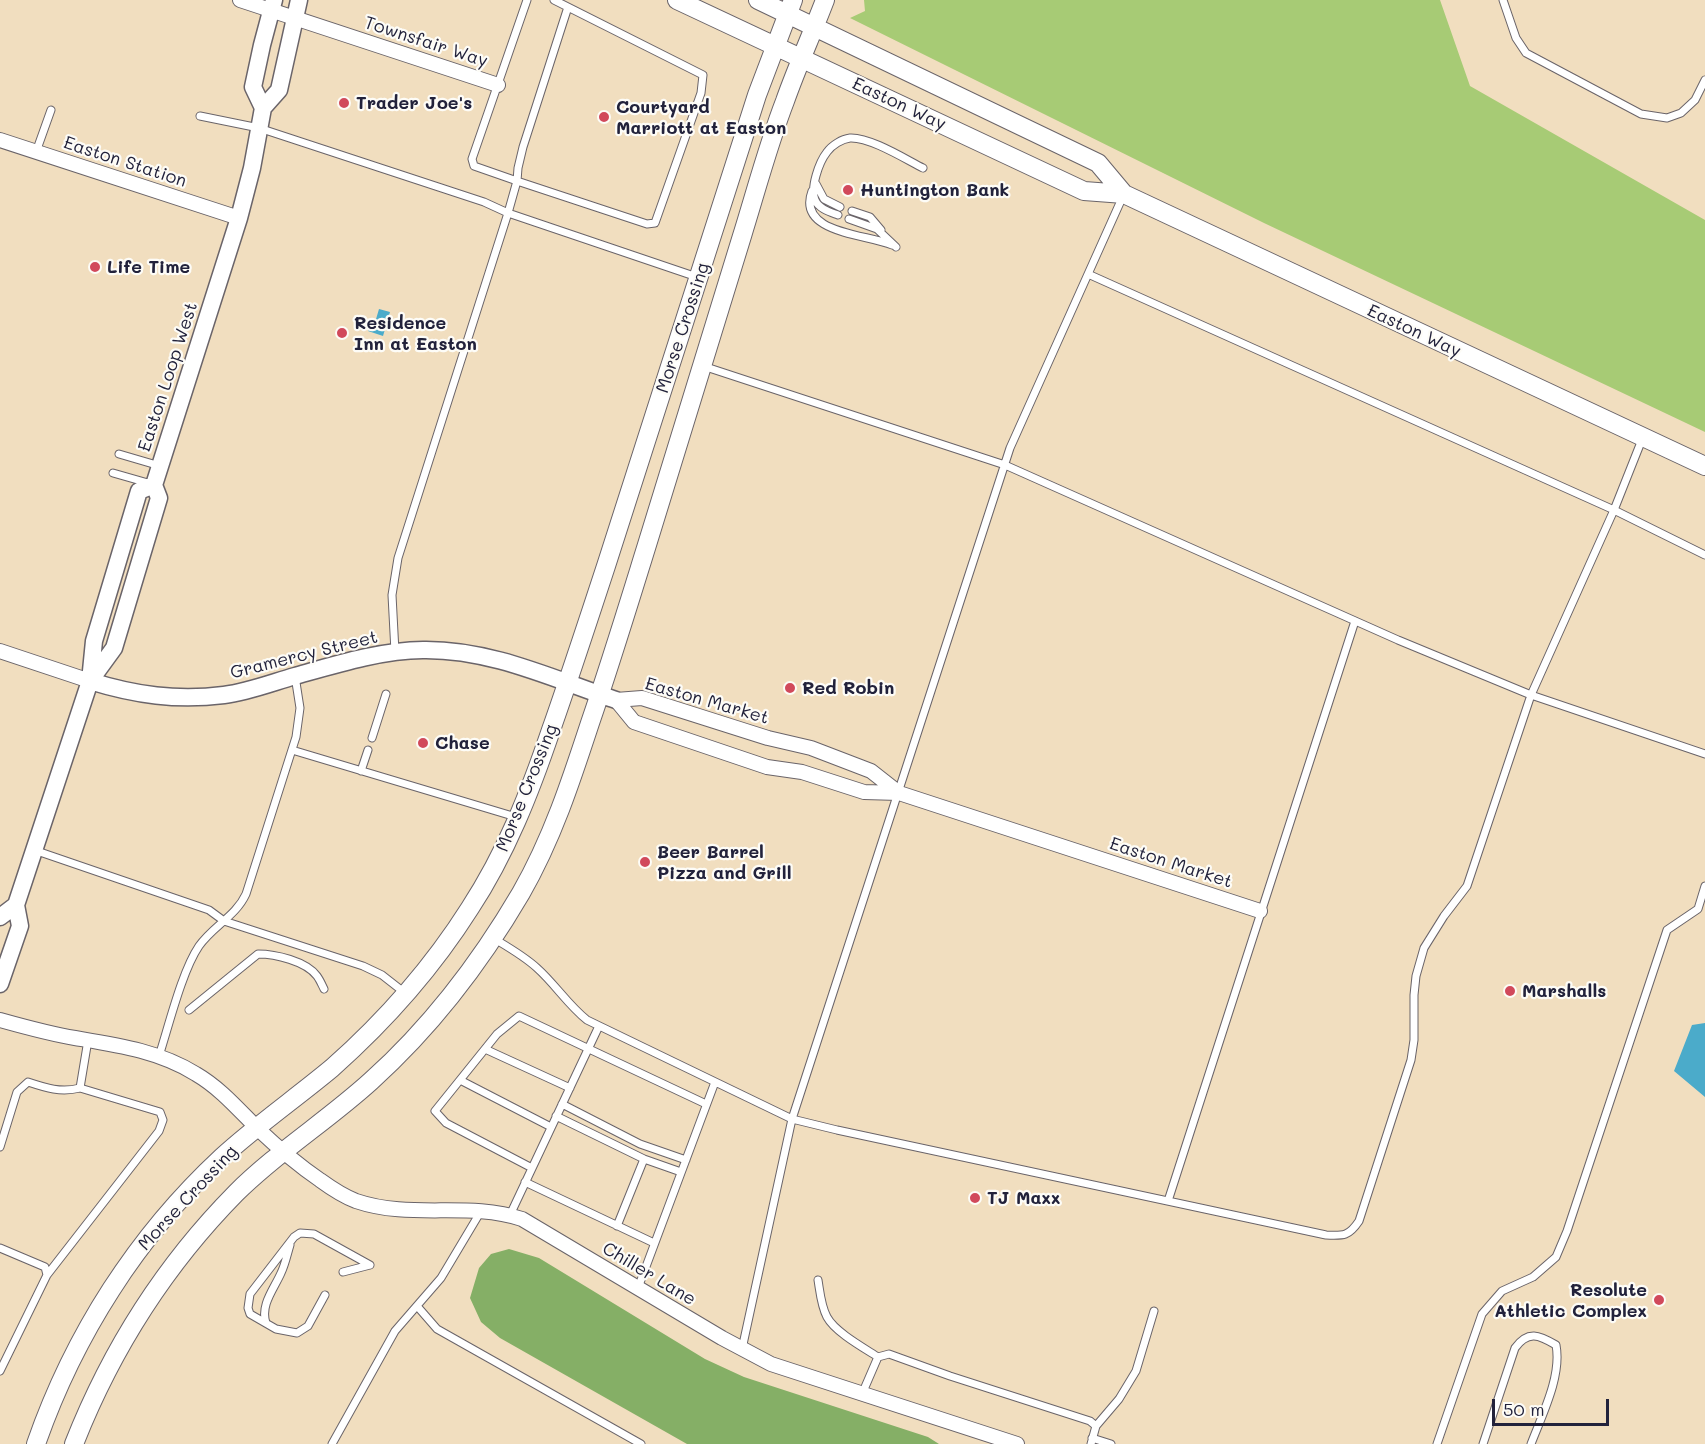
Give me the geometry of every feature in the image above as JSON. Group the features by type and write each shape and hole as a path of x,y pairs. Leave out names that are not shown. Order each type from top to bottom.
{"main road":[{"name":"Easton Way","path":"677,0 1084,190 1124,194 1705,466"},
{"name":"Easton Way","path":"758,0 790,7 814,27 1098,163 1124,194"},
{"name":"Morse Crossing","path":"74,1444 113,1357 143,1306 193,1239 277,1146 356,1094 411,1042 450,999 493,939 524,887 554,826 608,698 700,365 784,102 825,0"},
{"name":"Morse Crossing","path":"36,1444 52,1400 108,1293 133,1258 173,1208 222,1158 348,1053 385,1018 442,949 472,905 505,847 537,772 568,684 757,95 790,7"}],"street":[{"name":"Townsfair Way","path":"240,0 273,5 294,18 498,85"},
{"name":"Easton Loop West","path":"263,108 279,90 299,0"},
{"name":"Easton Loop West","path":"90,681 114,648 159,498 154,485 159,466 240,218 263,108 254,87 273,5"},
{"name":"Easton Station","path":"0,140 240,218"},
{"name":"Easton Loop West","path":"0,984 20,926 16,905 90,681 94,641 128,523 139,491 154,485"},
{"name":"Gramercy Street","path":"0,651 136,694 205,696 245,691 295,676 395,652 422,650 478,655 529,669 608,698"},
{"name":"Easton Market","path":"608,698 642,698 768,738 811,748 871,771 899,793"},
{"name":"Easton Market","path":"608,698 634,722 767,767 802,772 864,792 899,793 1260,911"},
{"path":"0,917 16,905"},
{"name":"Chiller Lane","path":"0,1020 33,1029 131,1047 178,1064 209,1083 311,1174 355,1201 400,1210 481,1211 522,1219 771,1364 1017,1444"}],"lane":[{"path":"526,0 472,159 474,166 647,224 655,223 701,93 703,75 554,0"},
{"path":"1503,0 1516,38 1526,53 1641,114 1667,118 1681,113 1695,100 1705,80"},
{"path":"395,652 392,595 398,558 508,213 523,147 568,7"},
{"path":"36,152 51,110"},
{"path":"200,116 260,128 484,202 508,213 699,278"},
{"path":"851,215 870,217 876,222 885,238 894,246 822,223 810,210 809,200 827,151 843,140 851,138 867,141 923,168"},
{"path":"815,184 824,199 839,211"},
{"path":"742,1349 792,1119 1010,448 1124,194"},
{"path":"1088,274 1614,510 1705,555"},
{"path":"700,365 1005,465 1355,621 1531,695 1705,754"},
{"path":"493,939 536,966 575,1010 587,1020 792,1119 1326,1234 1346,1234 1359,1221 1411,1059 1414,1040 1416,976 1425,948 1444,916 1467,886 1531,695 1614,510 1643,436"},
{"path":"119,454 159,466"},
{"path":"112,473 154,485"},
{"path":"1168,1201 1355,621"},
{"path":"159,1056 193,957 206,938 241,905 246,894 292,750 300,708 295,676"},
{"path":"372,738 386,694"},
{"path":"292,750 519,818"},
{"path":"361,771 368,750"},
{"path":"34,850 209,910 224,921 363,966 382,975 406,994"},
{"path":"1437,1444 1482,1314 1502,1291 1533,1277 1556,1257 1567,1231 1667,930 1698,909 1705,886"},
{"path":"189,1010 258,954 268,954 304,965 316,975 324,989"},
{"path":"532,1168 446,1123 435,1111 497,1034 519,1016 706,1104"},
{"path":"510,1215 599,1026"},
{"path":"80,1088 88,1040"},
{"path":"485,1049 570,1088"},
{"path":"459,1080 551,1127"},
{"path":"0,1147 17,1092 28,1082 56,1090 69,1091 80,1088 160,1112 162,1120 159,1131 48,1275 0,1371"},
{"path":"638,1288 715,1082"},
{"path":"562,1104 640,1144 686,1160"},
{"path":"556,1116 644,1159 681,1172"},
{"path":"617,1226 644,1159"},
{"path":"525,1182 654,1244"},
{"path":"332,1444 395,1331 441,1278 481,1211"},
{"path":"325,1295 308,1326 297,1333 276,1329 250,1314 248,1308 250,1294 300,1233 314,1234 370,1265 343,1272"},
{"path":"266,1323 264,1316 266,1305 282,1272 292,1240"},
{"path":"0,1248 45,1268 48,1275"},
{"path":"818,1280 827,1318 836,1328 878,1357 889,1354 950,1376 1090,1420 1096,1426"},
{"path":"417,1306 437,1329 641,1444"},
{"path":"1112,1444 1092,1441 1096,1426 1119,1399 1136,1371 1154,1311"},
{"path":"1483,1444 1515,1348 1521,1339 1531,1335 1544,1338 1556,1345 1558,1358 1556,1374 1531,1444"},
{"path":"862,1394 878,1357"}],"green space":[{"path":"864,0 1440,0 1470,86 1705,220 1705,432 1264,223 850,18 865,11"},
{"path":"509,1249 539,1258 705,1359 744,1377 928,1437 939,1444 687,1444 500,1338 481,1322 470,1298 479,1268 491,1254"}],"water":[{"path":"379,309 390,312 383,336 368,331 370,326 374,326"},
{"path":"1705,1023 1705,1097 1674,1071 1692,1025"}],"place":[{"name":"Trader Joe's","path":"344,103"},
{"name":"Courtyard Marriott at Easton","path":"604,117"},
{"name":"Huntington Bank","path":"848,190"},
{"name":"Life Time","path":"95,267"},
{"name":"Residence Inn at Easton","path":"342,333"},
{"name":"Red Robin","path":"790,688"},
{"name":"Chase","path":"423,743"},
{"name":"Beer Barrel Pizza and Grill","path":"645,862"},
{"name":"Marshalls","path":"1510,991"},
{"name":"TJ Maxx","path":"975,1198"},
{"name":"Resolute Athletic Complex","path":"1659,1300"}]}
